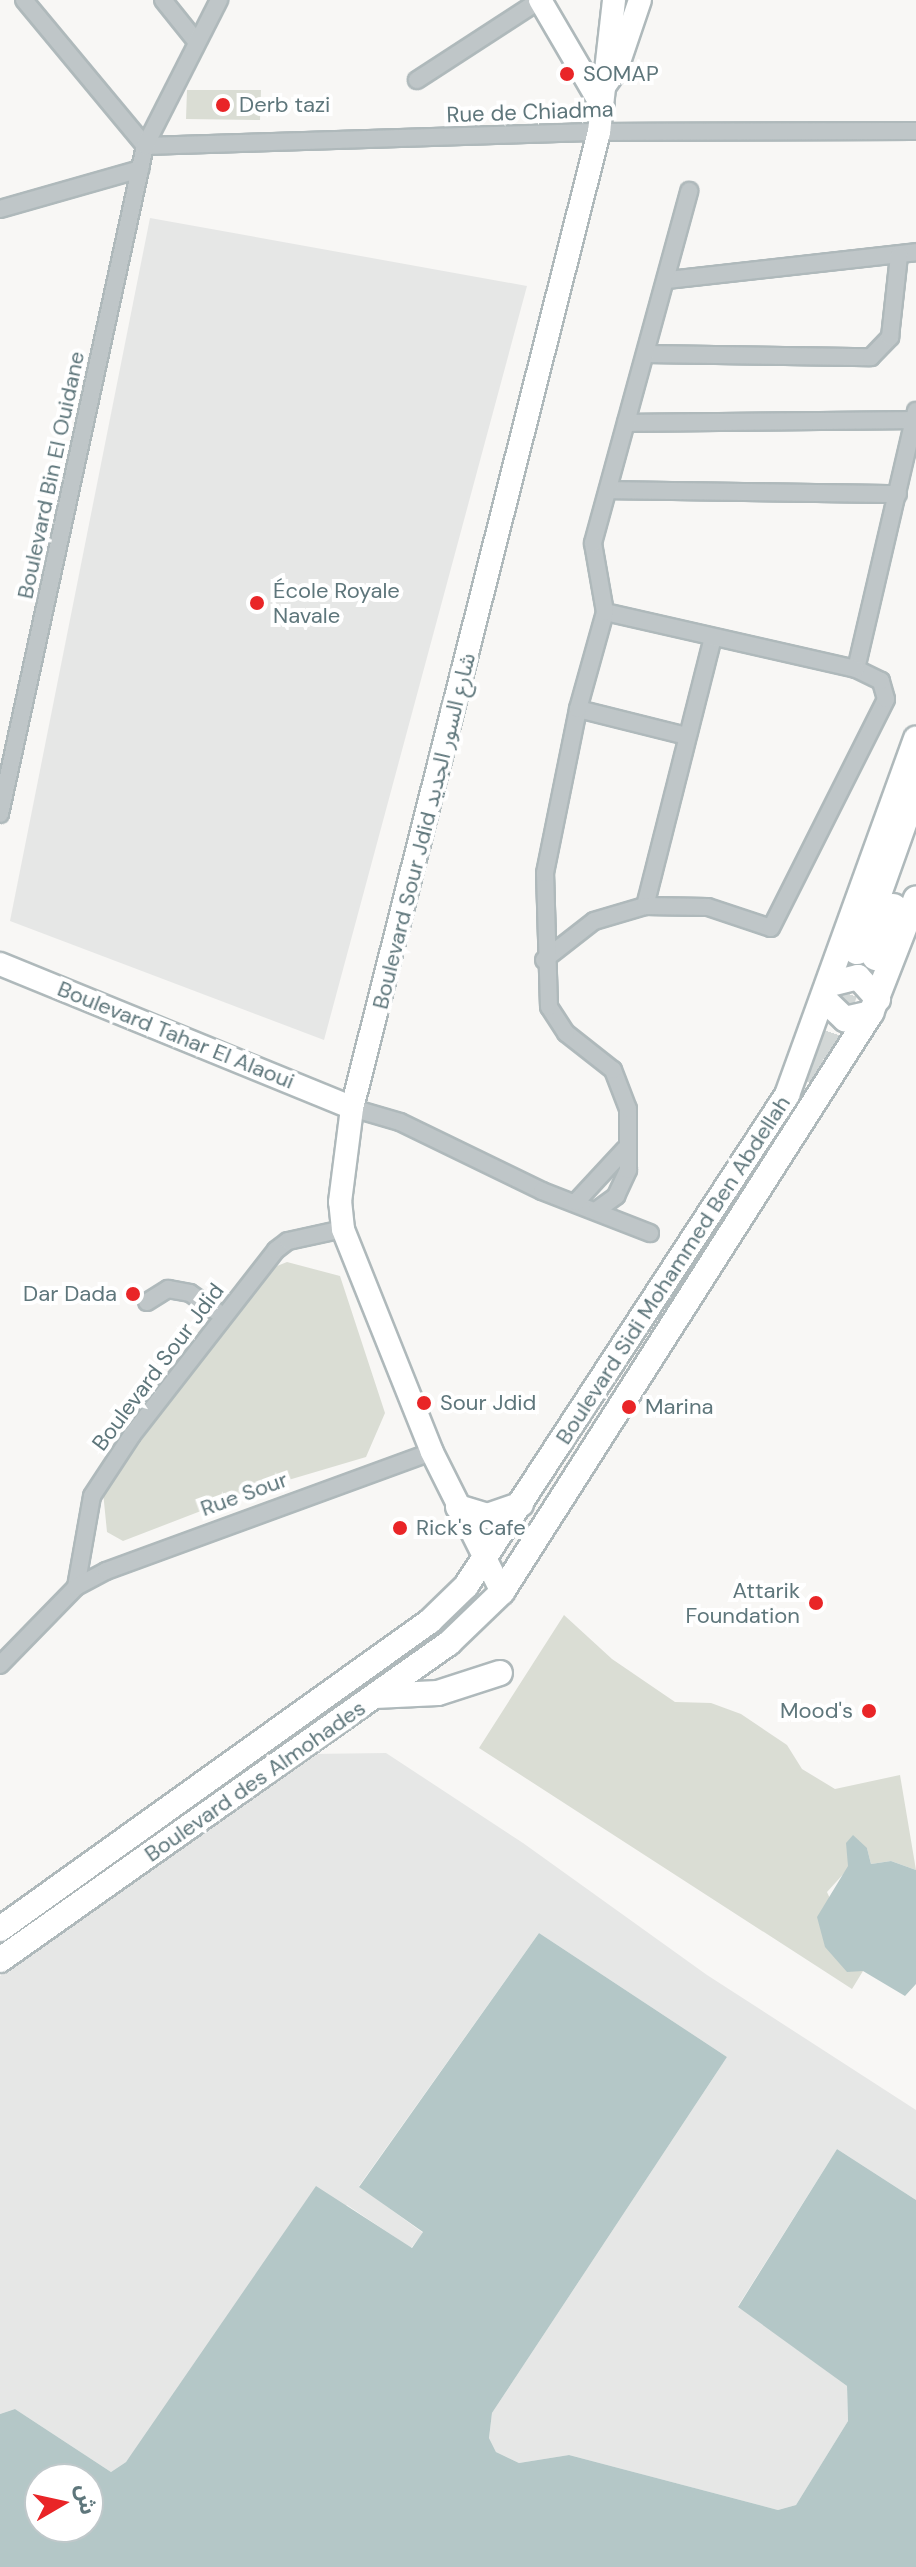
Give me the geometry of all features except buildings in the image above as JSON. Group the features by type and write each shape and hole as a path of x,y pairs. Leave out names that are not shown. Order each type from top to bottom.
{"highway":[{"path":"916,784 867,953 916,840"}],"main road":[{"name":"Boulevard Sidi Mohammed Ben Abdellah","path":"483,1562 772,1122 827,992 916,739"},
{"name":"Boulevard Sidi Mohammed Ben Abdellah","path":"502,1592 875,1006 916,898"},
{"path":"858,977 875,1006 845,1019 827,992 858,977"},
{"path":"458,1507 487,1516 521,1504"},
{"name":"Boulevard des Almohades","path":"0,1929 430,1621 454,1601 483,1562"},
{"name":"Boulevard des Almohades","path":"0,1960 449,1643 502,1592"},
{"path":"375,1696 438,1693 500,1673"},
{"path":"28,1909 45,1929"}],"street":[{"path":"24,0 145,146"},
{"path":"163,0 195,40"},
{"name":"Boulevard Bin El Ouidane","path":"0,814 145,146 195,40 219,0"},
{"path":"417,80 540,0 603,108"},
{"name":"Boulevard Sour Jdid شارع السور الجديد","path":"502,1592 483,1562 432,1452 343,1229 342,1176 352,1108 599,132 606,84 605,49 614,0"},
{"name":"Boulevard Sour Jdid شارع السور الجديد","path":"606,84 617,68 640,0"},
{"name":"Rue de Chiadma","path":"145,146 599,132 916,131"},
{"path":"0,209 140,169"},
{"path":"597,1210 623,1186 628,1170 625,1149 628,1109 623,1086 613,1070 554,1020 544,960 545,873 578,709 605,612 593,559 608,490 668,280 689,191"},
{"path":"646,354 871,357 890,337 908,254 668,280"},
{"path":"626,423 914,415 856,669"},
{"path":"608,490 898,494"},
{"path":"544,960 594,921 645,906 708,907 768,928 774,925 886,699 881,681 856,669 605,612"},
{"path":"645,906 713,637"},
{"path":"578,709 686,736"},
{"name":"Boulevard Tahar El Alaoui","path":"0,964 352,1108"},
{"path":"352,1108 400,1122 650,1233"},
{"path":"576,1202 625,1149"},
{"name":"Boulevard Sour Jdid","path":"76,1587 92,1496 221,1315 288,1241 343,1229"},
{"path":"147,1302 168,1289 179,1291 221,1315"},
{"name":"Rue Sour","path":"76,1587 131,1560 432,1452"},
{"path":"0,1665 76,1587"}],"shaded area":[{"name":"Derb tazi","path":"187,90 261,90 260,120 186,119"},
{"name":"École Royale Navale","path":"150,218 527,286 324,1040 10,921"},
{"path":"287,1262 340,1276 385,1413 366,1457 258,1489 123,1541 107,1532 103,1492 267,1270"},
{"path":"564,1615 612,1659 675,1702 711,1703 741,1714 787,1745 802,1769 835,1789 900,1775 916,1870 891,1861 871,1864 867,1848 827,1892 863,1971 852,1989 479,1748"},
{"path":"386,1753 523,1843 707,1975 916,2110 916,2200 837,2149 738,2306 847,2386 848,2421 796,2505 778,2510 569,2455 519,2463 496,2452 489,2438 492,2413 727,2057 539,1933 359,2186 423,2233 411,2248 347,2205 126,2462 111,2472 104,2467 104,2463 97,2463 15,2409 0,2414 0,1976 309,1754"},
{"path":"853,1835 867,1848 871,1864 891,1861 916,1870 916,1984 905,1996 863,1971 847,1972 825,1947 817,1917 848,1866 846,1843"},
{"path":"539,1933 727,2057 492,2413 489,2438 496,2452 519,2463 569,2455 778,2510 796,2505 848,2421 847,2386 738,2307 837,2149 916,2200 916,2567 0,2567 0,2414 15,2409 97,2463 24,2463 24,2543 104,2543 104,2467 111,2472 126,2462 316,2186 412,2248 423,2232 359,2187"}],"tunnel":[{"path":"740,1188 822,1059 857,950"},
{"path":"301,1734 403,1657 446,1618"}],"place":[{"name":"SOMAP","path":"567,74"},
{"name":"Derb tazi","path":"223,105"},
{"name":"École Royale Navale","path":"257,603"},
{"name":"Dar Dada","path":"133,1294"},
{"name":"Sour Jdid","path":"424,1403"},
{"name":"Marina","path":"629,1407"},
{"name":"Rick's Cafe","path":"400,1528"},
{"name":"Attarik Foundation","path":"816,1603"},
{"name":"Mood's","path":"869,1711"}]}
